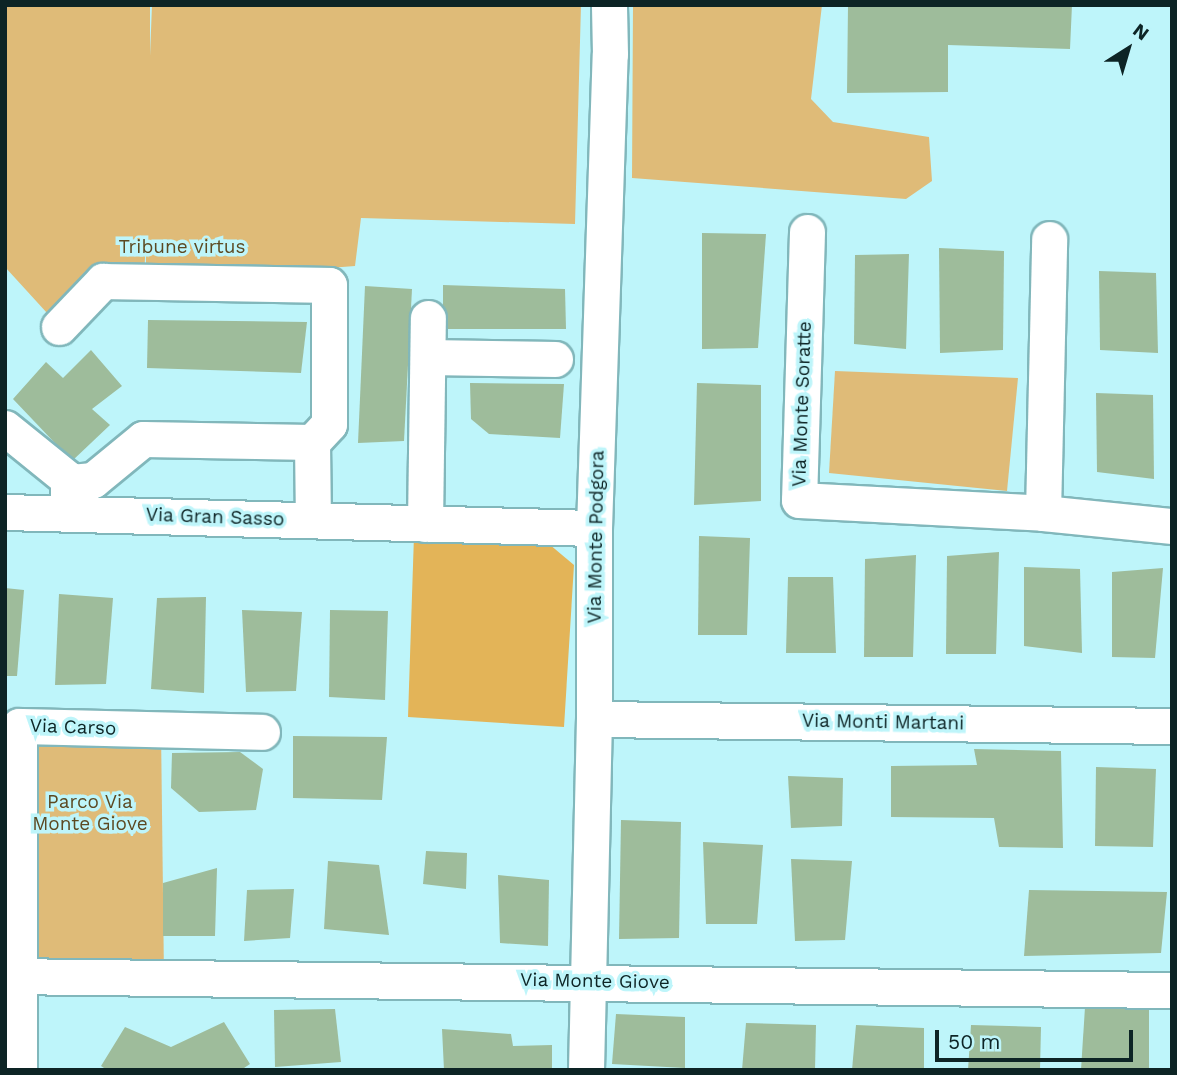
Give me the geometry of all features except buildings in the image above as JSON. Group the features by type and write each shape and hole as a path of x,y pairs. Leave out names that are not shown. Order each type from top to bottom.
{"street":[{"name":"Via Monte Podgora","path":"586,1070 594,719 594,528 610,68 609,5"},
{"name":"Via Monte Soratte","path":"807,232 799,500 1043,513 1172,526"},
{"path":"1043,513 1049,239"},
{"path":"59,327 103,281 329,285 329,424 312,442 313,520"},
{"path":"425,524 428,318"},
{"path":"428,357 555,359"},
{"path":"5,428 68,479 68,498"},
{"path":"68,498 143,439 312,442"},
{"name":"Via Gran Sasso","path":"5,512 68,498 313,520 594,528"},
{"name":"Via Monti Martani","path":"594,719 1172,726"},
{"name":"Via Carso","path":"19,1070 12,976 19,726 262,732"},
{"name":"Via Monte Giove","path":"12,976 1172,990"}],"green space":[{"name":"Tribune virtus","path":"5,5 150,5 150,56 152,5 581,5 575,224 361,218 355,266 146,282 146,236 144,280 58,325 5,267"},
{"path":"633,5 822,5 811,99 833,122 929,137 932,181 906,199 632,178"},
{"path":"835,371 1018,378 1007,491 829,473"},
{"name":"Parco Via Monte Giove","path":"19,726 161,730 164,977 19,976"}],"shaded area":[{"path":"414,535 543,539 574,565 564,727 408,717"}]}
